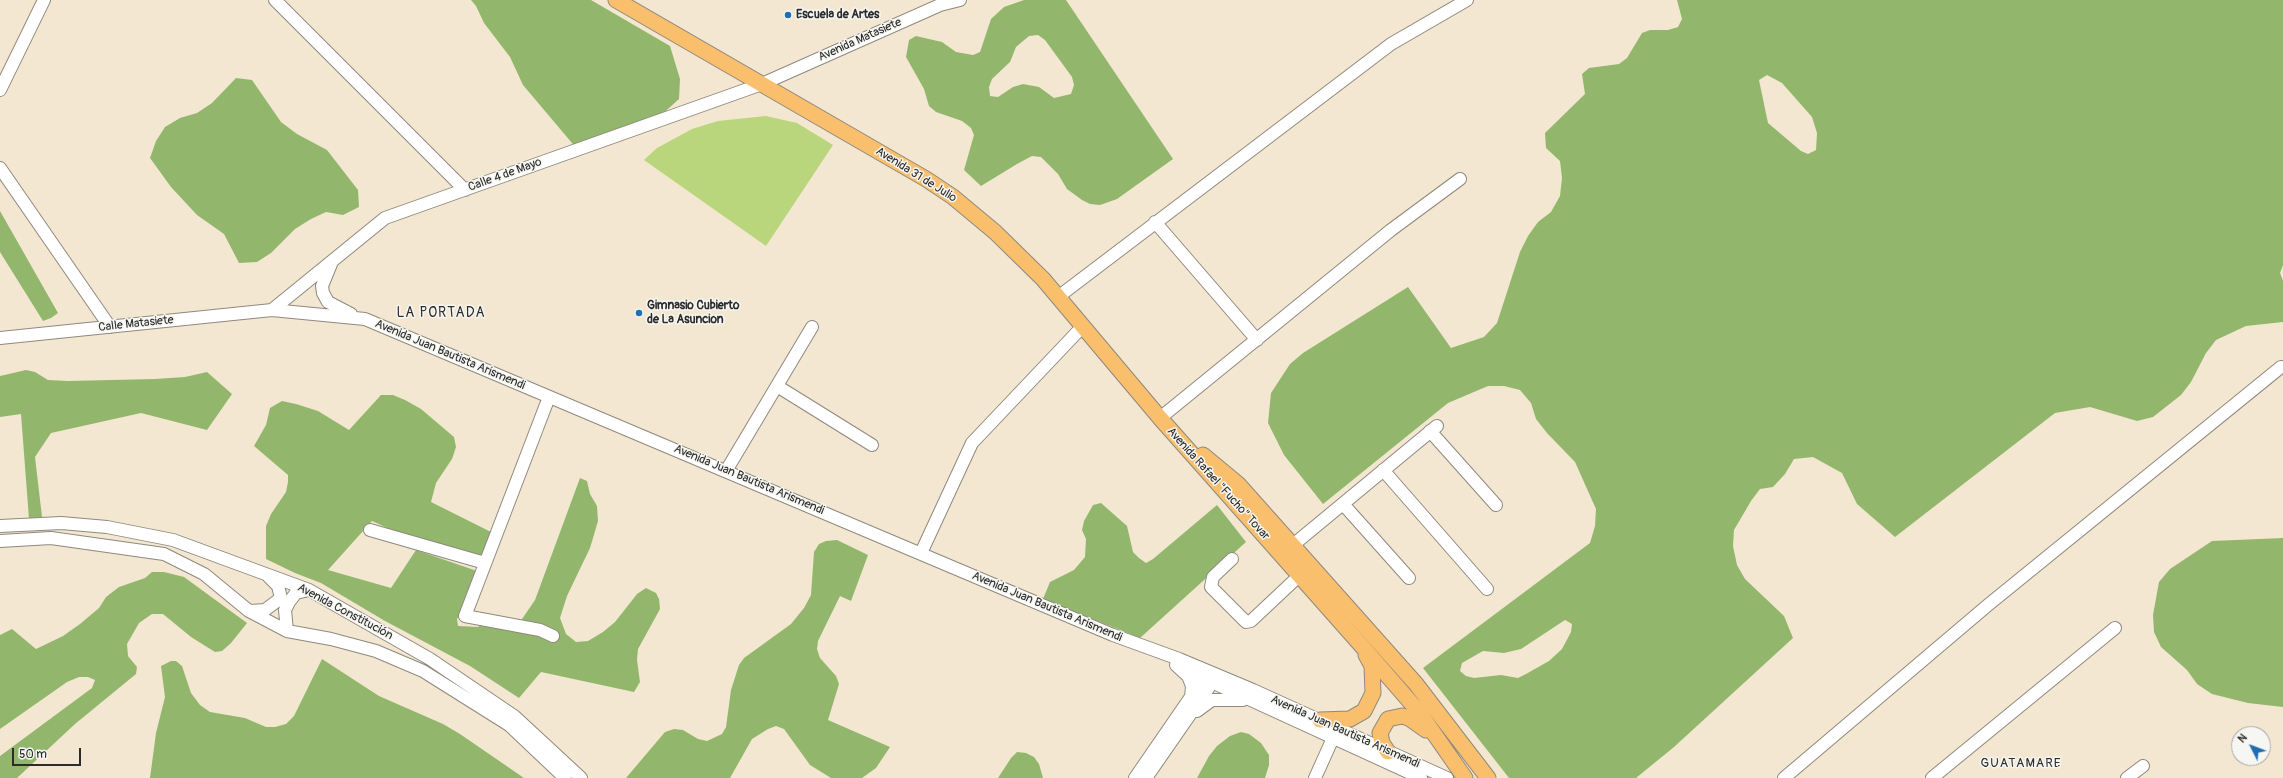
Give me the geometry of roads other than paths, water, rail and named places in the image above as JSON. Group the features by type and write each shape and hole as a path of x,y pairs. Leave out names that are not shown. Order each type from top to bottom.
{"main road":[{"name":"Avenida 31 de Julio","path":"616,0 892,158 953,197 1014,249 1058,296 1160,418"},
{"name":"Avenida Rafael \"Fucho\" Tovar","path":"1160,418 1238,484 1416,684 1488,778"},
{"name":"Avenida Rafael \"Fucho\" Tovar","path":"1160,418 1361,645 1438,738 1465,778"},
{"path":"1320,720 1350,719 1364,711 1373,693 1372,666 1361,645"},
{"path":"1388,752 1382,743 1380,733 1384,725 1394,717 1409,718 1438,738"}],"street":[{"path":"0,90 44,0"},
{"path":"275,0 465,190"},
{"name":"Avenida Matasiete","path":"762,84 940,5 960,0"},
{"path":"1058,296 1391,44 1466,0"},
{"name":"Calle 4 de Mayo","path":"272,310 385,218 762,84"},
{"path":"0,168 110,327"},
{"path":"1160,418 1391,230 1460,179"},
{"path":"1155,222 1257,340"},
{"name":"Avenida Juan Bautista Arismendi","path":"333,260 322,286 328,302 365,319 1132,643 1210,677 1250,701 1421,778"},
{"name":"Calle Matasiete","path":"0,338 272,310"},
{"name":"Avenida Juan Bautista Arismendi","path":"272,310 365,319"},
{"path":"921,553 972,443 1083,326"},
{"path":"726,471 812,327"},
{"path":"1784,778 1988,605 2281,367"},
{"path":"777,386 872,445"},
{"path":"549,397 465,616 540,630 552,636"},
{"path":"1293,545 1433,428 1496,505"},
{"path":"1383,470 1487,589"},
{"path":"1343,504 1409,578"},
{"name":"Avenida Constitución","path":"0,526 61,523 107,527 173,540 309,590 430,658 514,716 581,778"},
{"path":"370,530 485,563"},
{"name":"Avenida Constitución","path":"0,541 51,538 164,554 204,574 249,611 287,631 332,639 376,651 423,671 509,725 563,777"},
{"path":"1232,559 1212,578 1211,587 1246,622 1251,621 1300,576"},
{"path":"249,611 265,610 281,598 278,586 266,573"},
{"path":"287,631 285,610 289,602 296,594 309,590"},
{"path":"1932,778 2115,628"},
{"name":"Avenida Juan Bautista Arismendi","path":"1132,643 1176,665 1320,720 1447,778"},
{"path":"1176,665 1188,676 1192,686 1191,698"},
{"path":"1135,778 1191,698 1210,677"},
{"path":"1146,778 1190,716 1210,677"},
{"path":"1190,716 1212,700 1250,701"},
{"path":"1315,778 1332,738"},
{"path":"2127,778 2143,766"}],"place":[{"name":"Escuela de Artes","path":"788,15"},
{"name":"Gimnasio Cubierto de La Asuncion","path":"639,313"}],"district":[{"name":"LA PORTADA","path":"441,313"},
{"name":"GUATAMARE","path":"2021,764"}]}
